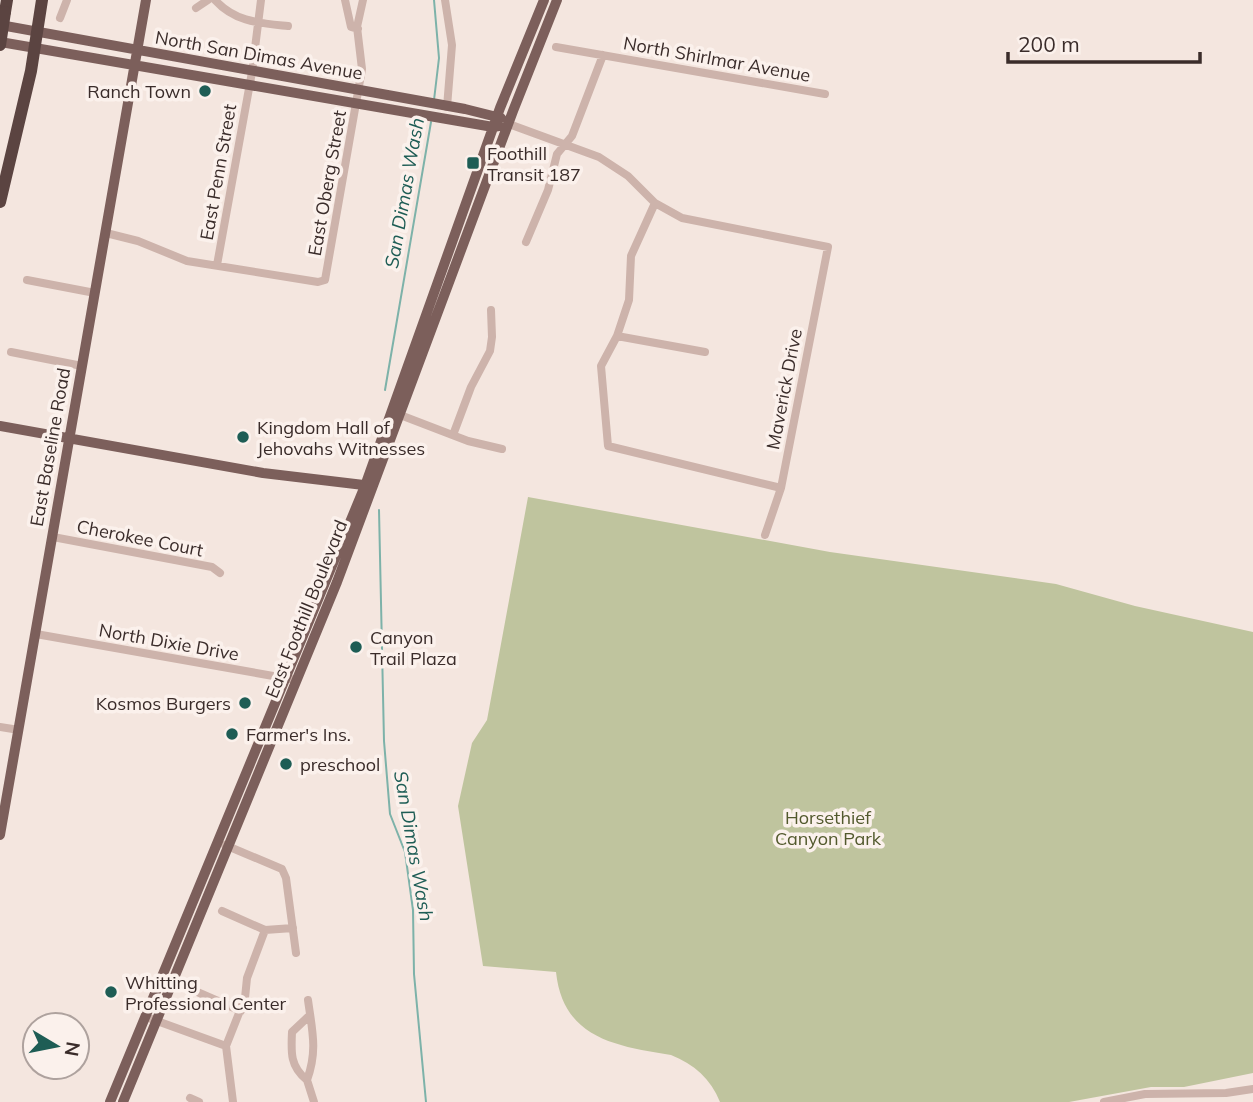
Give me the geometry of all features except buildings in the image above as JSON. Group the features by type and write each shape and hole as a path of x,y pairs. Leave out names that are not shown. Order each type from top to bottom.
{"highway":[{"path":"0,202 35,48 42,0"},
{"path":"0,43 6,6"}],"main road":[{"name":"East Baseline Road","path":"0,835 146,0"},
{"name":"East Foothill Boulevard","path":"397,414 495,122 544,0"},
{"name":"East Foothill Boulevard","path":"123,1102 158,1021 224,844 370,486 557,0"},
{"name":"North San Dimas Avenue","path":"0,26 252,72 358,97"},
{"name":"North San Dimas Avenue","path":"0,43 250,84 436,109 509,124"},
{"path":"0,426 278,475 370,486"},
{"name":"East Foothill Boulevard","path":"110,1102 224,844"}],"street":[{"path":"60,18 67,0"},
{"path":"196,8 208,0"},
{"path":"215,0 226,12 259,23 288,26"},
{"name":"East Penn Street","path":"217,265 252,72 261,0"},
{"path":"345,0 351,27 358,29 363,0"},
{"path":"436,109 452,45 445,0"},
{"name":"East Oberg Street","path":"217,265 318,282 325,280 362,69 358,29"},
{"name":"North Shirlmar Avenue","path":"556,47 825,94"},
{"name":"North Shirlmar Avenue","path":"526,242 548,190 557,153 572,136 603,55"},
{"path":"509,124 599,157 628,176 655,203 631,256 629,300 617,336 601,366 608,446 781,488"},
{"name":"Maverick Drive","path":"655,203 682,218 828,247 781,488 765,535"},
{"path":"106,233 138,241 187,261 217,265"},
{"path":"27,280 95,293"},
{"path":"453,435 471,387 490,351 491,310"},
{"path":"617,336 705,352"},
{"path":"11,352 82,366"},
{"path":"397,414 453,435 502,449"},
{"name":"Cherokee Court","path":"52,537 212,568 220,573"},
{"name":"North Dixie Drive","path":"36,634 291,679"},
{"path":"0,727 19,730"},
{"path":"224,844 282,869 286,878 296,953"},
{"path":"222,911 265,930 293,928"},
{"path":"233,1102 226,1046 241,1011 247,978 265,930"},
{"path":"195,991 241,1011"},
{"path":"307,1080 315,1048 308,1000"},
{"path":"310,1015 292,1032 291,1054 294,1067 307,1080 314,1102"},
{"path":"146,1017 226,1046"},
{"path":"1104,1102 1145,1094 1226,1093 1253,1089"},
{"path":"190,1098 199,1102"}],"green space":[{"name":"Horsethief Canyon Park","path":"528,497 830,552 1056,584 1135,606 1253,632 1253,1073 1184,1087 1151,1087 1069,1102 720,1102 707,1079 687,1063 671,1055 612,1042 581,1025 569,1012 556,972 483,966 458,806 472,743 487,720"}],"waterway":[{"name":"San Dimas Wash","path":"434,0 439,58 434,100"},
{"name":"San Dimas Wash","path":"385,390 431,122"},
{"name":"San Dimas Wash","path":"379,510 384,741 390,814 405,852 413,910 414,974 426,1102"}],"place":[{"name":"Ranch Town","path":"205,91"},
{"name":"Foothill Transit 187","path":"473,163"},
{"name":"Kingdom Hall of Jehovahs Witnesses","path":"243,437"},
{"name":"Canyon Trail Plaza","path":"356,647"},
{"name":"Kosmos Burgers","path":"245,703"},
{"name":"Farmer's Ins.","path":"232,734"},
{"name":"preschool","path":"286,764"},
{"name":"Whitting Professional Center","path":"111,992"}]}
